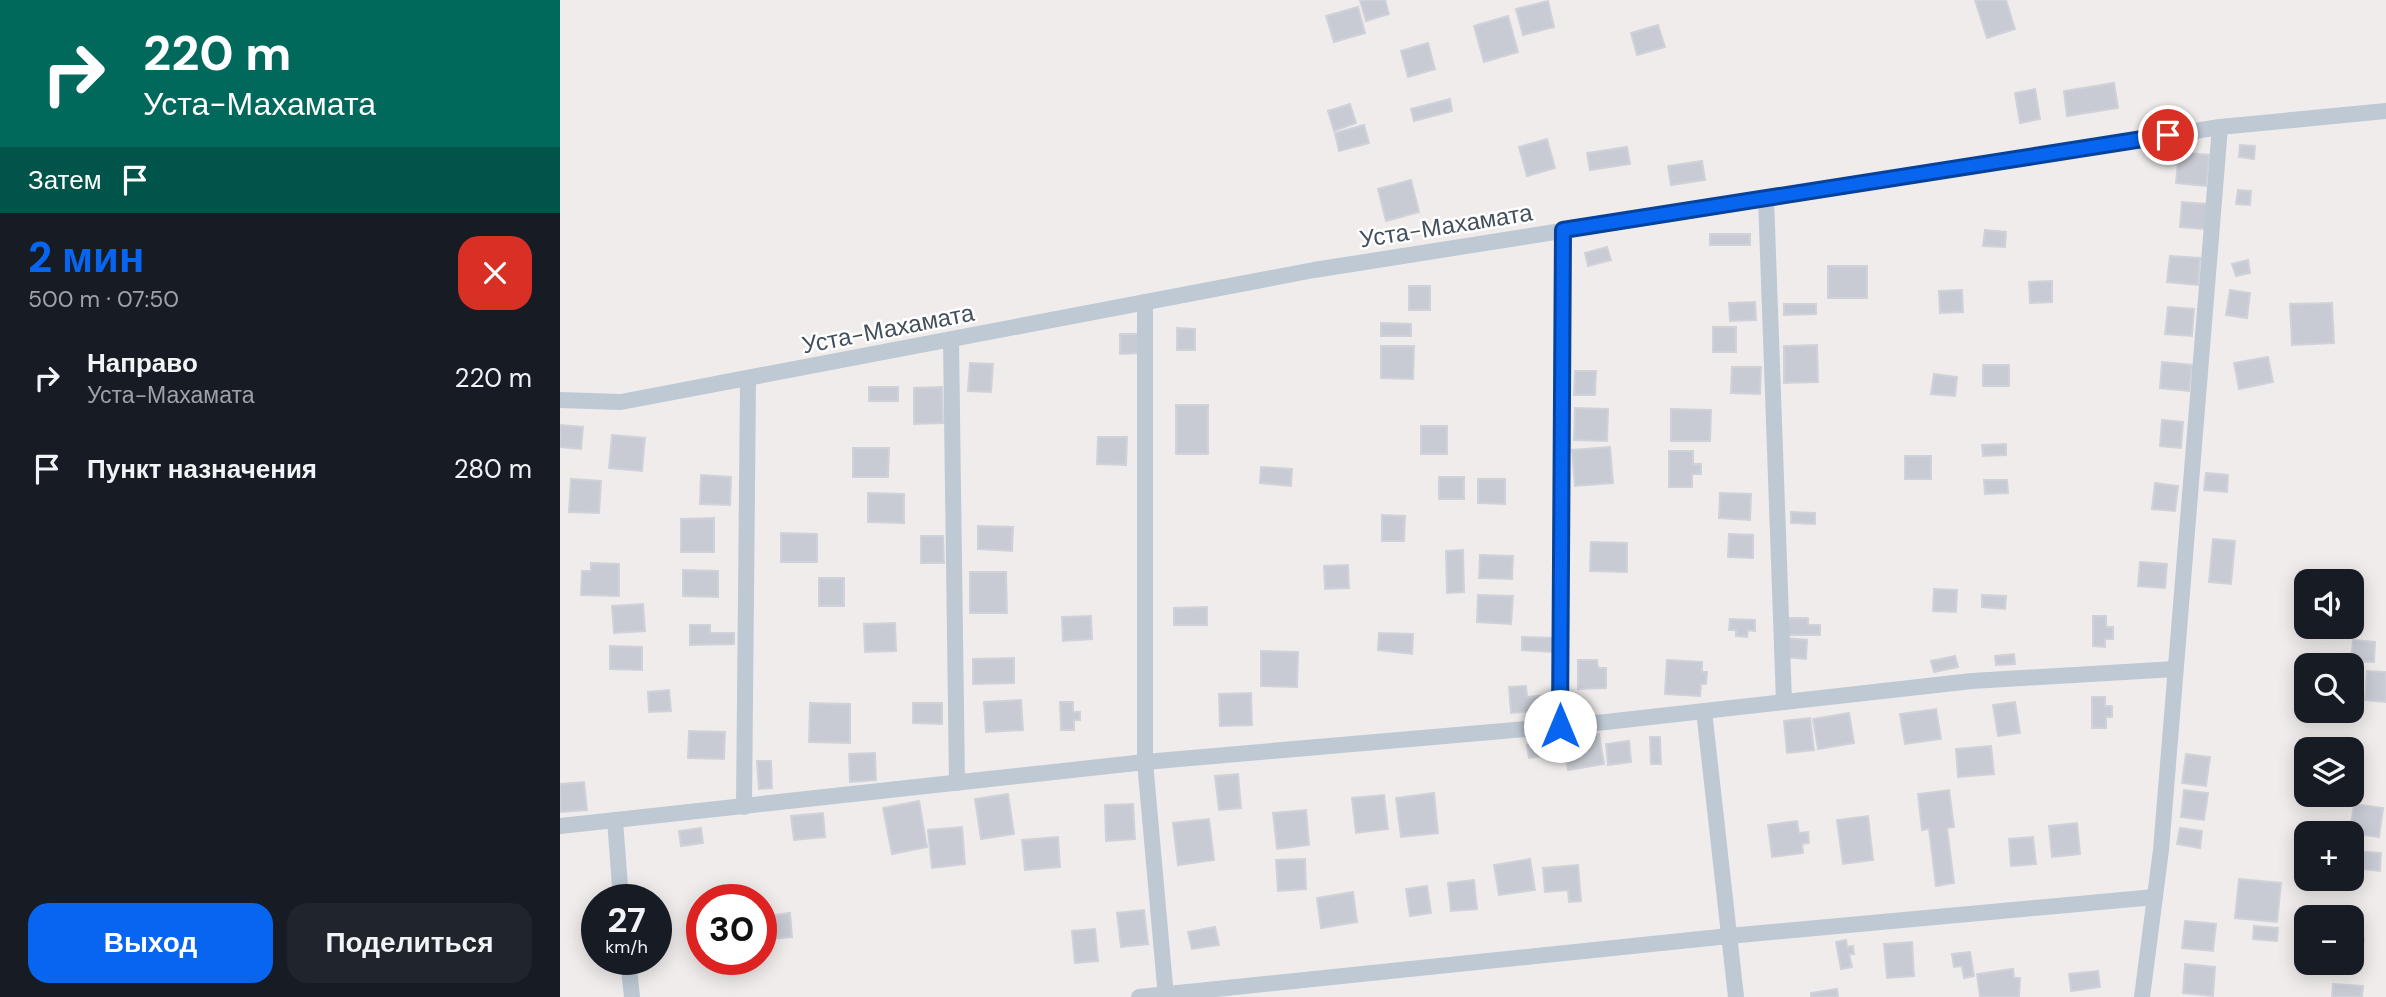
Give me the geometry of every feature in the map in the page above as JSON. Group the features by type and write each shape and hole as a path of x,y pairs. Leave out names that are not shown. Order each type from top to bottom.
{"street":[{"name":"Уста-Махамата","path":"560,400 621,402 748,380 1314,270 2220,127 2386,111"},
{"path":"2142,997 2155,897 2220,127"},
{"path":"1766,198 1784,702"},
{"path":"1560,726 1563,230"},
{"path":"1145,302 1145,762 1166,996"},
{"path":"951,340 957,783"},
{"path":"744,807 748,380"},
{"path":"560,826 1145,762 1560,726 1972,681 2175,669"},
{"path":"1704,711 1736,997"},
{"path":"615,820 620,884"},
{"path":"1139,997 1728,936 2155,897"},
{"path":"630,975 632,997"}],"building":[{"path":"1360,0 1385,0 1389,14 1366,21"},
{"path":"1975,0 2006,0 2015,29 1987,38"},
{"path":"1548,1 1554,27 1523,35 1516,9"},
{"path":"1358,7 1365,33 1334,42 1326,16"},
{"path":"1508,16 1518,52 1484,62 1474,26"},
{"path":"1658,25 1665,47 1637,55 1631,33"},
{"path":"1428,43 1435,69 1408,77 1401,51"},
{"path":"2114,83 2118,108 2067,116 2064,91"},
{"path":"2035,89 2040,119 2020,123 2015,93"},
{"path":"1450,99 1452,111 1414,121 1411,109"},
{"path":"1350,104 1356,123 1334,131 1328,111"},
{"path":"1364,125 1369,143 1339,151 1335,133"},
{"path":"1547,139 1555,168 1527,176 1519,147"},
{"path":"2240,145 2255,146 2254,159 2239,157"},
{"path":"1627,147 1630,164 1590,170 1587,153"},
{"path":"2179,152 2209,155 2206,186 2176,183"},
{"path":"1702,161 1705,180 1671,185 1668,166"},
{"path":"1411,180 1419,212 1386,221 1378,189"},
{"path":"2238,190 2251,191 2250,205 2236,204"},
{"path":"2182,202 2207,204 2205,229 2180,227"},
{"path":"1985,230 2006,232 2005,247 1983,246"},
{"path":"1710,234 1750,234 1750,245 1710,245"},
{"path":"1607,247 1611,260 1588,266 1585,253"},
{"path":"2170,256 2200,258 2198,285 2167,282"},
{"path":"2248,260 2250,273 2236,276 2232,264"},
{"path":"1828,266 1867,266 1867,298 1828,298"},
{"path":"2052,281 2052,302 2030,303 2029,282"},
{"path":"1409,286 1430,286 1430,310 1409,310"},
{"path":"1962,290 1963,312 1940,313 1939,291"},
{"path":"2230,290 2250,293 2247,318 2226,315"},
{"path":"1755,302 1756,320 1730,321 1729,303"},
{"path":"2332,303 2334,343 2292,345 2290,304"},
{"path":"1784,304 1816,304 1816,314 1784,315"},
{"path":"2168,307 2194,309 2192,336 2165,334"},
{"path":"1381,323 1411,324 1411,336 1381,336"},
{"path":"1713,327 1736,327 1736,352 1713,352"},
{"path":"1177,328 1195,329 1195,350 1177,350"},
{"path":"1120,334 1142,334 1142,353 1120,354"},
{"path":"1817,345 1818,382 1784,383 1784,346"},
{"path":"1381,346 1414,346 1413,379 1381,378"},
{"path":"2268,357 2273,382 2239,389 2234,363"},
{"path":"2162,362 2192,365 2189,391 2160,388"},
{"path":"970,363 993,364 991,392 968,391"},
{"path":"1983,365 2009,365 2009,386 1983,386"},
{"path":"1732,367 1761,367 1760,394 1731,393"},
{"path":"1575,371 1596,371 1595,395 1574,395"},
{"path":"1934,374 1957,377 1955,396 1931,394"},
{"path":"869,387 898,387 898,401 869,401"},
{"path":"942,387 943,423 914,424 914,388"},
{"path":"1176,405 1208,405 1208,454 1176,454"},
{"path":"1575,408 1608,409 1607,441 1574,440"},
{"path":"1671,409 1711,410 1710,441 1671,441"},
{"path":"2162,420 2183,422 2181,448 2160,446"},
{"path":"560,425 583,427 581,449 560,447"},
{"path":"1421,426 1447,426 1447,454 1421,454"},
{"path":"612,435 645,438 642,471 609,468"},
{"path":"1098,437 1127,437 1126,465 1097,464"},
{"path":"2006,444 2006,455 1983,456 1982,445"},
{"path":"1610,447 1613,483 1575,486 1572,450"},
{"path":"853,448 889,448 888,477 853,477"},
{"path":"1669,451 1693,451 1693,464 1701,464 1701,474 1692,474 1692,487 1669,487"},
{"path":"1905,456 1931,456 1931,479 1905,479"},
{"path":"1261,467 1292,469 1291,486 1260,483"},
{"path":"2206,473 2228,475 2227,492 2204,490"},
{"path":"701,475 731,477 730,505 700,504"},
{"path":"1439,477 1464,477 1464,499 1439,499"},
{"path":"571,479 601,481 599,513 569,512"},
{"path":"1478,479 1505,479 1505,504 1478,503"},
{"path":"1984,480 2007,480 2008,493 1985,494"},
{"path":"2155,483 2178,486 2175,511 2152,509"},
{"path":"868,493 904,494 904,523 868,522"},
{"path":"1720,493 1751,494 1750,520 1719,518"},
{"path":"1791,512 1815,513 1815,524 1791,523"},
{"path":"1382,515 1405,516 1404,541 1382,541"},
{"path":"714,518 714,552 681,552 681,519"},
{"path":"978,526 1013,527 1012,551 978,549"},
{"path":"781,533 817,534 817,562 781,562"},
{"path":"1729,534 1753,535 1753,558 1728,557"},
{"path":"921,536 943,536 944,563 921,563"},
{"path":"2213,539 2235,541 2231,584 2209,582"},
{"path":"1591,542 1627,543 1627,572 1590,571"},
{"path":"1463,550 1464,592 1447,593 1446,551"},
{"path":"1480,555 1513,556 1512,579 1479,578"},
{"path":"2140,562 2167,564 2165,588 2138,586"},
{"path":"591,563 619,564 619,596 581,595 582,571 591,571"},
{"path":"1348,565 1349,588 1325,589 1324,566"},
{"path":"683,570 718,571 718,597 683,596"},
{"path":"970,572 1006,572 1007,613 970,613"},
{"path":"819,578 844,578 844,606 819,606"},
{"path":"1934,589 1957,590 1956,612 1933,611"},
{"path":"1478,595 1513,596 1511,624 1477,622"},
{"path":"1982,595 2006,596 2005,609 1982,607"},
{"path":"643,604 645,631 614,633 612,606"},
{"path":"1207,607 1207,625 1174,625 1174,608"},
{"path":"1091,616 1092,639 1063,641 1062,617"},
{"path":"2093,616 2106,616 2106,627 2113,627 2113,639 2105,639 2105,647 2093,646"},
{"path":"1785,618 1808,618 1808,625 1820,625 1820,635 1785,635"},
{"path":"1730,619 1755,620 1755,631 1748,630 1747,637 1736,636 1736,630 1729,630"},
{"path":"895,623 896,651 865,652 864,624"},
{"path":"690,625 710,625 710,633 734,633 734,644 690,645"},
{"path":"1379,633 1413,634 1412,654 1378,650"},
{"path":"1522,637 1554,638 1553,652 1522,650"},
{"path":"1786,638 1807,640 1806,659 1784,657"},
{"path":"2353,640 2375,642 2374,662 2364,662 2364,653 2352,653"},
{"path":"610,646 642,647 642,670 610,669"},
{"path":"1261,651 1298,652 1297,687 1261,686"},
{"path":"2014,654 2015,664 1996,665 1995,656"},
{"path":"1955,656 1958,667 1934,672 1931,661"},
{"path":"1014,658 1014,683 973,684 973,659"},
{"path":"1578,660 1597,660 1598,668 1606,668 1606,688 1578,689"},
{"path":"1667,660 1702,662 1702,672 1707,672 1706,684 1701,684 1700,696 1665,694"},
{"path":"2367,671 2386,672 2386,702 2365,700"},
{"path":"1526,686 1527,697 1548,695 1549,710 1511,713 1509,687"},
{"path":"669,690 671,711 649,712 648,692"},
{"path":"1251,693 1252,725 1220,726 1219,694"},
{"path":"2092,697 2105,697 2105,706 2112,706 2112,717 2106,717 2106,728 2092,728"},
{"path":"1021,700 1023,730 986,732 984,702"},
{"path":"1060,702 1073,702 1073,712 1080,712 1080,720 1074,720 1074,730 1061,730"},
{"path":"2015,702 2020,733 1998,736 1993,705"},
{"path":"810,703 850,704 850,743 809,742"},
{"path":"913,703 942,703 942,724 913,723"},
{"path":"1936,709 1941,739 1905,744 1900,714"},
{"path":"1849,713 1854,743 1818,749 1813,719"},
{"path":"1810,718 1814,750 1787,753 1784,721"},
{"path":"689,731 725,732 724,759 688,758"},
{"path":"1599,734 1604,764 1568,770 1563,740"},
{"path":"1650,737 1660,737 1661,764 1651,764"},
{"path":"1558,741 1559,754 1529,758 1527,745"},
{"path":"1629,741 1631,762 1608,765 1606,744"},
{"path":"1991,746 1994,774 1958,777 1956,749"},
{"path":"875,753 876,780 850,782 849,754"},
{"path":"2186,754 2210,757 2206,786 2182,783"},
{"path":"757,761 771,761 772,788 759,789"},
{"path":"1238,774 1241,808 1219,810 1215,776"},
{"path":"584,782 587,810 560,812 560,784"},
{"path":"1949,790 1954,827 1947,828 1954,883 1936,886 1929,829 1922,830 1918,794"},
{"path":"2184,790 2208,793 2204,820 2181,817"},
{"path":"1434,793 1438,833 1401,837 1396,798"},
{"path":"1008,794 1014,834 981,839 975,799"},
{"path":"1384,795 1388,829 1356,833 1352,798"},
{"path":"919,801 927,847 892,854 883,808"},
{"path":"1133,804 1135,839 1106,841 1105,805"},
{"path":"2354,807 2383,808 2379,837 2364,835 2364,821 2352,821"},
{"path":"1306,810 1309,845 1277,849 1273,813"},
{"path":"823,813 825,837 794,840 791,816"},
{"path":"1868,816 1873,860 1843,864 1837,820"},
{"path":"1209,819 1214,860 1178,865 1173,823"},
{"path":"1797,821 1799,833 1808,832 1809,843 1802,844 1803,853 1772,857 1768,825"},
{"path":"2077,823 2080,854 2052,857 2049,826"},
{"path":"962,827 965,864 932,868 928,830"},
{"path":"701,828 703,843 681,846 679,831"},
{"path":"2180,828 2202,831 2200,848 2177,844"},
{"path":"1058,837 1060,867 1025,870 1022,840"},
{"path":"2033,837 2036,864 2011,866 2009,839"},
{"path":"2364,852 2381,853 2380,871 2364,869"},
{"path":"1305,859 1306,889 1278,891 1276,860"},
{"path":"1530,859 1535,890 1499,895 1494,865"},
{"path":"1578,865 1581,901 1569,902 1568,890 1545,892 1543,868"},
{"path":"2239,879 2281,883 2277,922 2235,918"},
{"path":"1474,880 1477,909 1451,911 1448,883"},
{"path":"1427,886 1431,913 1410,916 1406,889"},
{"path":"1353,892 1357,922 1321,928 1317,898"},
{"path":"1144,910 1148,944 1121,947 1117,913"},
{"path":"790,913 792,937 777,938 777,915"},
{"path":"2185,921 2216,924 2213,951 2182,948"},
{"path":"2254,926 2278,928 2277,941 2253,939"},
{"path":"1215,927 1219,945 1192,949 1188,932"},
{"path":"1095,929 1098,961 1075,963 1072,931"},
{"path":"1846,940 1847,947 1853,946 1854,954 1849,954 1852,967 1841,969 1836,942"},
{"path":"1912,942 1914,976 1887,978 1884,944"},
{"path":"1970,952 1974,976 1964,978 1962,966 1954,967 1952,954"},
{"path":"2185,964 2215,967 2213,996 2183,993"},
{"path":"2013,969 2014,978 2020,978 2019,997 1980,997 1977,974"},
{"path":"2098,971 2100,987 2071,991 2069,974"},
{"path":"2333,984 2363,986 2362,997 2332,997"},
{"path":"1837,989 1838,997 1811,997 1811,993"}],"route":[{"path":"1560,726 1563,230 2168,135"}]}
